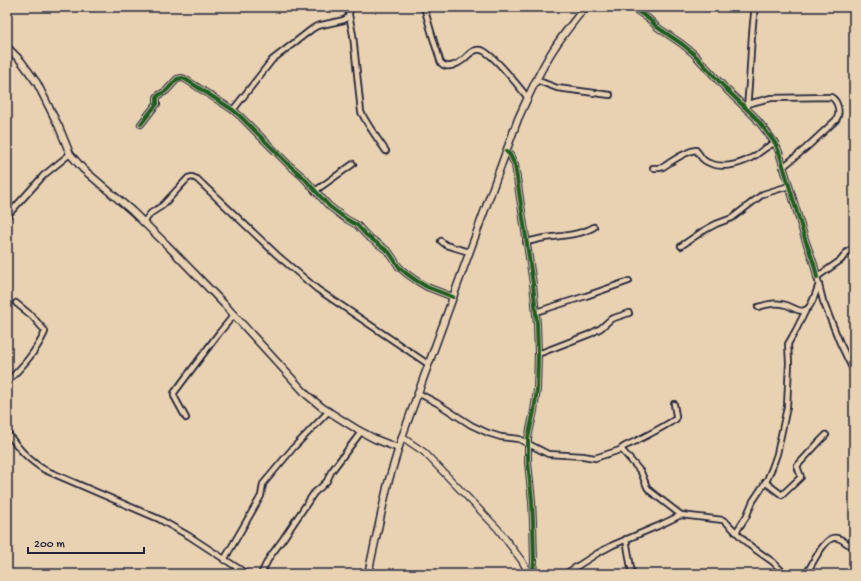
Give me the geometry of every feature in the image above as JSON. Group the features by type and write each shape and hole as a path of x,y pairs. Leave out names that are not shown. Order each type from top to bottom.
{"main road":[{"path":"368,574 388,483 398,448 518,119 536,80 554,48 586,7"},
{"path":"7,46 37,83 56,120 70,154 83,169 144,222 167,245 234,315 307,395 323,408 330,411 361,432 398,448"}],"street":[{"path":"233,110 272,60 317,26 342,21 348,17 351,7"},
{"path":"424,7 433,40 442,63 445,66 452,66 463,60 471,52 482,50 496,61 528,98"},
{"path":"632,7 688,49 727,90 747,106 775,143 814,264 824,302 840,343 854,372"},
{"path":"747,106 754,7"},
{"path":"349,14 353,35 361,112 386,151"},
{"path":"142,124 157,104 157,98 159,95 166,91 177,80 185,78 233,110 303,177 329,206 389,252 400,267 408,274 427,287 453,297"},
{"path":"536,80 557,88 610,95"},
{"path":"747,106 770,98 831,97 836,101 839,113 836,120 783,167"},
{"path":"653,168 663,167 694,150 696,150 707,163 727,166 748,160 775,143"},
{"path":"402,436 424,452 498,529 530,574 533,570 534,562 533,508 528,462 528,438 537,390 538,354 536,312 519,184 515,165 510,155 506,151"},
{"path":"7,216 44,175 70,154"},
{"path":"316,191 353,164"},
{"path":"144,222 151,213 162,206 188,178 192,177 197,179 277,254 318,289 428,364"},
{"path":"681,246 703,231 732,218 763,194 789,186"},
{"path":"526,242 582,232 589,230 594,226"},
{"path":"441,241 446,245 469,252"},
{"path":"817,277 841,260 847,252 854,247"},
{"path":"536,312 629,281"},
{"path":"736,532 765,482 777,454 787,407 789,369 788,344 806,310 808,309 819,284"},
{"path":"7,382 35,350 45,332 32,316 16,303"},
{"path":"758,307 772,303 788,305 799,311 806,310"},
{"path":"538,354 596,331 611,318 629,314"},
{"path":"186,418 174,396 174,393 234,315"},
{"path":"418,393 437,403 470,425 501,437 519,439 548,454 595,458 620,450 624,446 676,419 674,404"},
{"path":"224,560 261,496 263,484 294,447 330,411"},
{"path":"7,432 16,446 34,464 159,519 189,536 247,574"},
{"path":"261,574 269,558 314,493 326,481 361,432"},
{"path":"765,482 782,495 801,478 797,466 826,435"},
{"path":"620,450 625,452 641,472 650,491 681,515 723,520 729,524 749,545 773,562 785,574"},
{"path":"565,574 598,553 681,515"},
{"path":"806,574 824,544 831,539 835,537 847,544 854,545"},
{"path":"626,540 632,574"}],"cycle path":[{"path":"632,7 694,54 727,90 754,116 775,143 817,277"},
{"path":"141,124 157,104 157,97 166,91 177,79 185,79 240,116 303,177 329,206 346,219 357,225 366,235 389,252 399,267 407,274 427,287 453,297"},
{"path":"506,151 510,155 515,165 533,284 537,324 537,390 528,438 528,462 533,522 534,562 532,574"}]}
